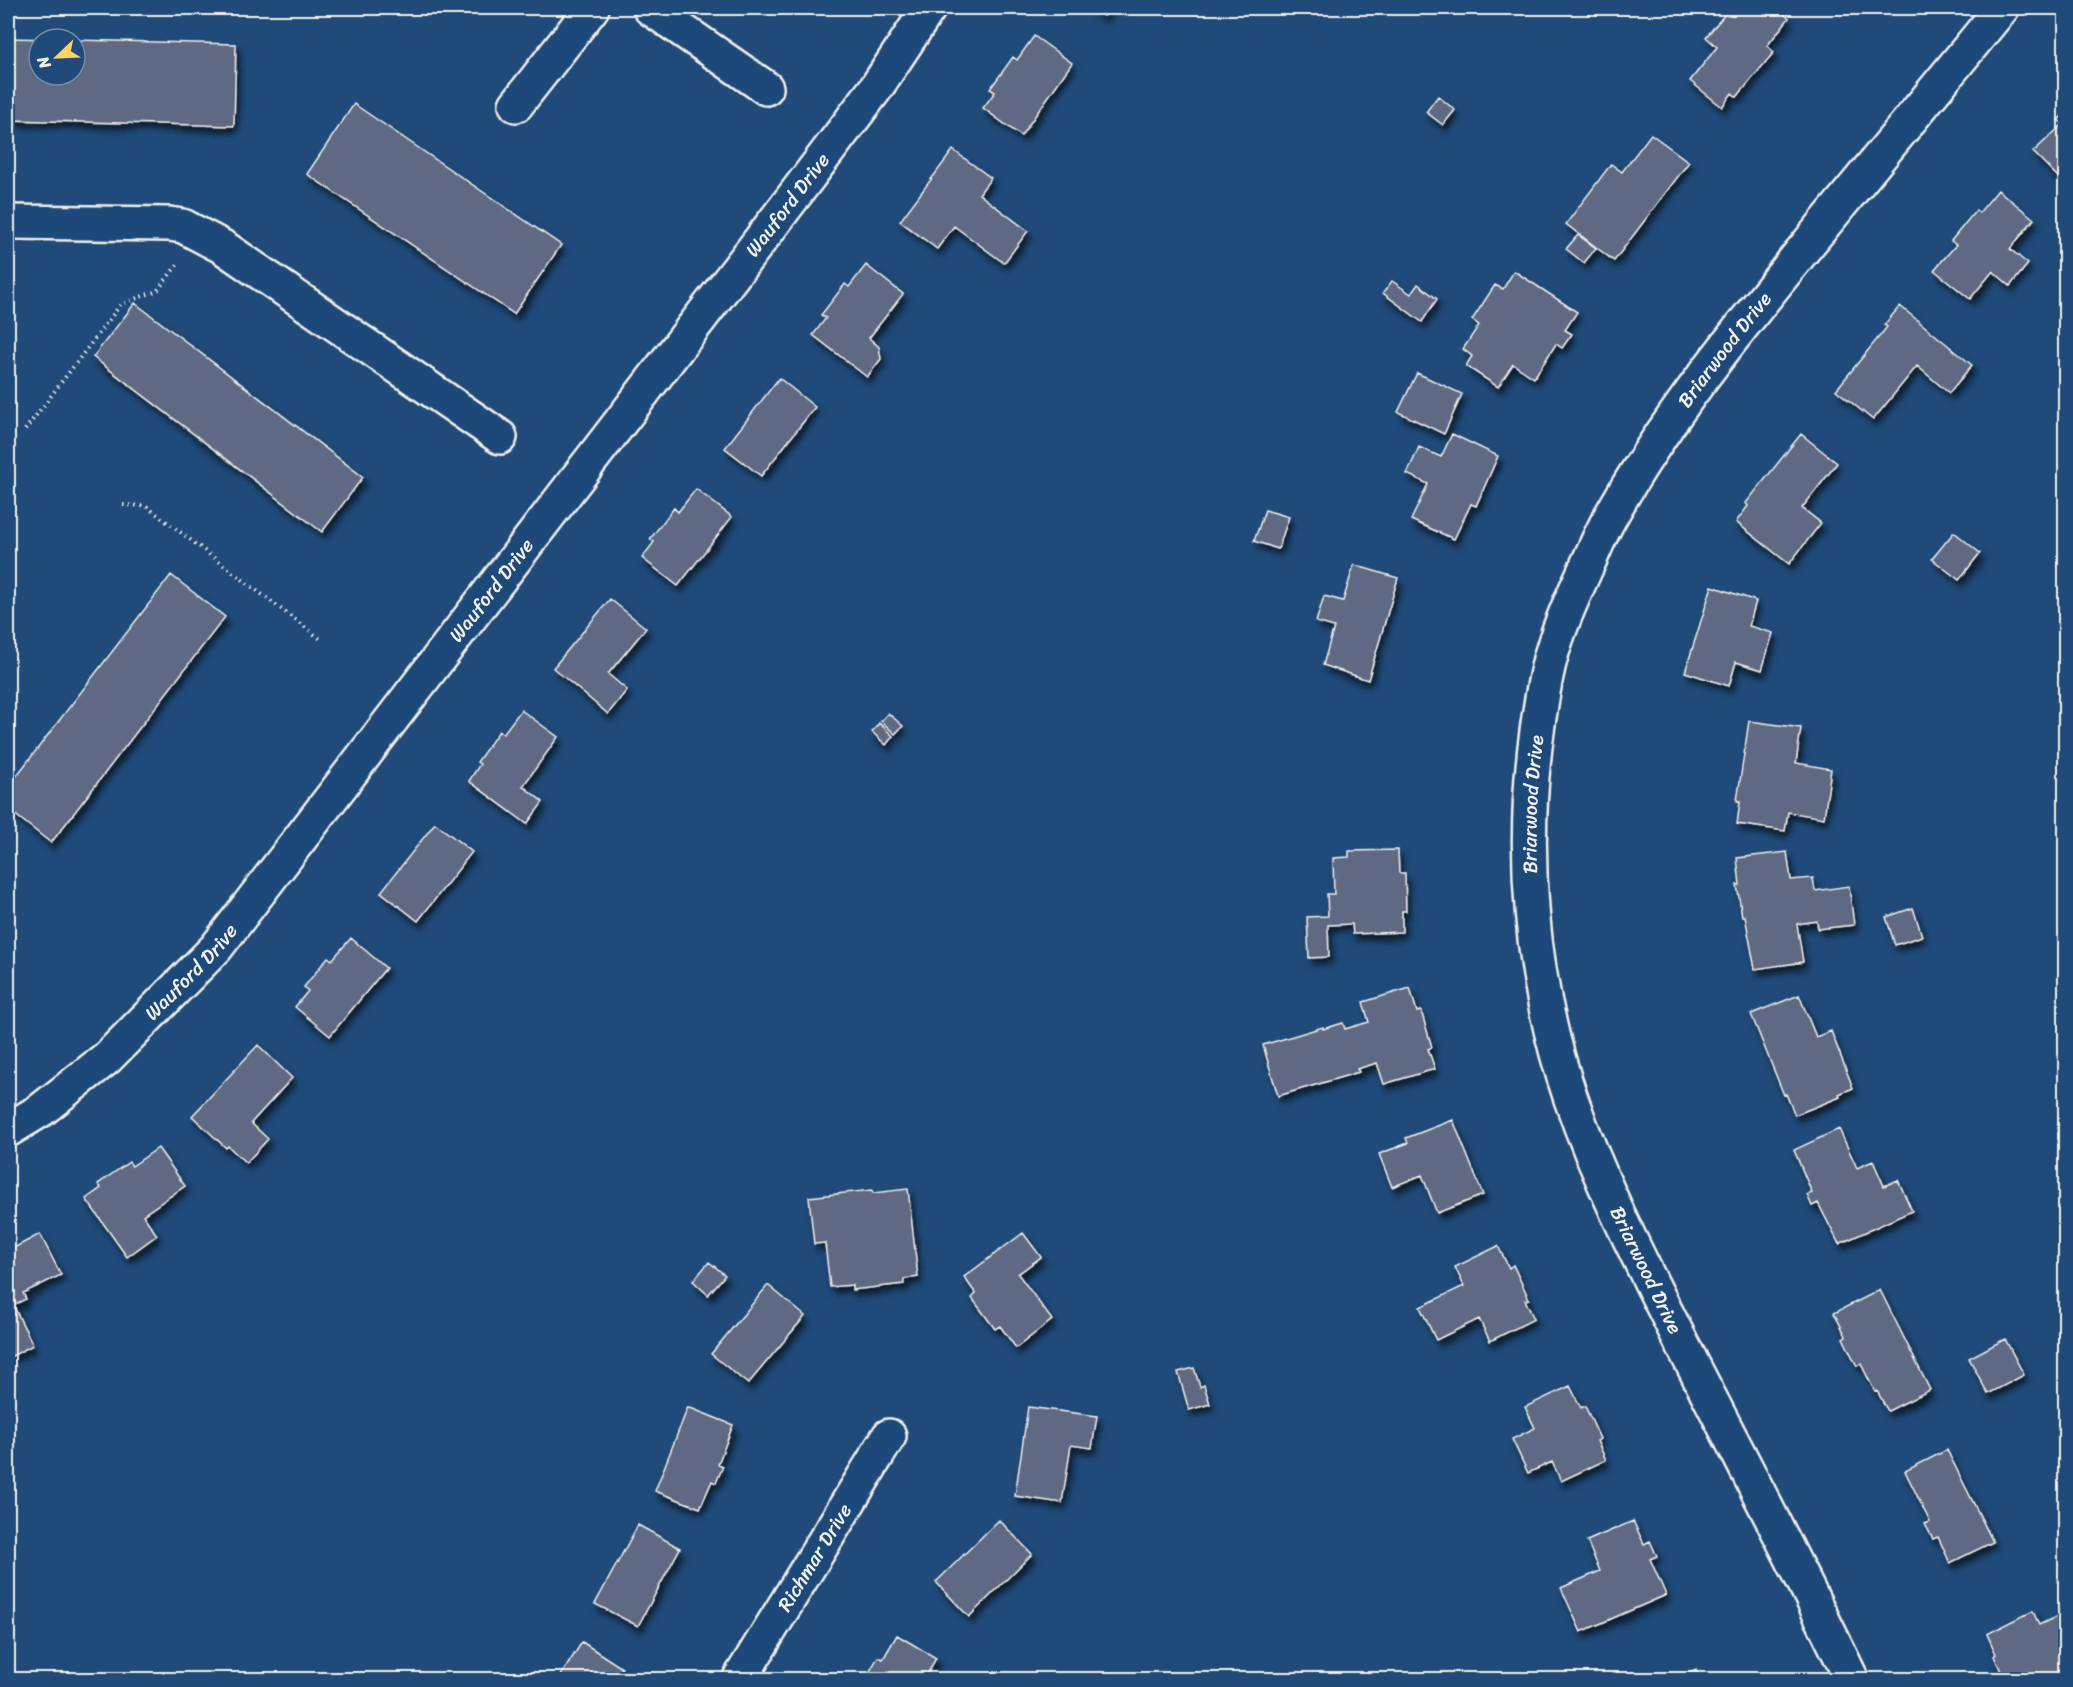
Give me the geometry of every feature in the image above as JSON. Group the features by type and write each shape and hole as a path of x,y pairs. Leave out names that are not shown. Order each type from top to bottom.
{"street":[{"path":"516,105 592,8"},
{"path":"650,8 766,88"},
{"name":"Wauford Drive","path":"8,1130 41,1110 107,1058 216,948 876,88 929,8"},
{"name":"Briarwood Drive","path":"1852,1680 1818,1608 1641,1264 1613,1203 1571,1099 1559,1059 1540,973 1531,874 1532,782 1542,699 1552,653 1564,617 1607,522 1638,470 1720,353 2002,8"},
{"path":"8,222 183,226 223,247 500,437"},
{"name":"Richmar Drive","path":"739,1680 889,1436"}],"path":[{"path":"25,430 121,304 157,291 200,234"},
{"path":"123,505 146,506 323,641"}],"building":[{"path":"1091,8 1109,8 1104,16"},
{"path":"1730,8 1776,8 1789,18 1767,46 1774,52 1737,97 1732,93 1722,107 1690,81 1717,47 1706,37"},
{"path":"1034,36 1072,63 1021,136 983,108 995,92 990,89 1013,57 1017,60"},
{"path":"8,38 27,38 27,87 87,87 87,40 236,44 234,126 8,120"},
{"path":"1438,96 1455,110 1443,125 1426,112"},
{"path":"354,104 561,245 514,314 307,174"},
{"path":"2066,112 2066,185 2033,152 2063,124 2058,120"},
{"path":"1651,134 1689,162 1614,261 1566,224 1611,164 1622,172"},
{"path":"953,150 991,178 979,194 1028,231 1004,263 954,226 937,249 900,221"},
{"path":"1998,190 2034,219 2010,249 2028,264 2010,286 1993,271 1970,299 1934,270 1956,245 1951,241 1976,210 1979,213"},
{"path":"1578,235 1596,248 1584,263 1566,249"},
{"path":"866,265 903,294 869,338 879,347 881,359 867,377 813,335 826,318 821,315 845,284 849,287"},
{"path":"1514,271 1577,312 1565,330 1572,334 1562,348 1556,344 1534,378 1513,364 1498,387 1466,366 1472,356 1463,349 1479,325 1472,320 1495,285 1503,289"},
{"path":"1392,281 1411,294 1418,284 1437,299 1422,322 1383,293"},
{"path":"135,303 363,477 322,532 93,357"},
{"path":"1900,306 1972,365 1949,393 1917,366 1873,420 1836,390 1887,327 1884,325"},
{"path":"1417,373 1462,394 1444,434 1398,412"},
{"path":"779,378 815,407 761,476 725,448"},
{"path":"1452,434 1498,456 1476,506 1471,504 1454,539 1411,520 1428,484 1407,474 1419,447 1441,457"},
{"path":"1801,434 1837,463 1802,508 1821,523 1789,564 1736,522 1748,506 1746,503"},
{"path":"696,489 732,517 678,586 642,558 654,542 650,539 674,508 678,512"},
{"path":"1265,510 1289,517 1278,549 1254,541"},
{"path":"1954,532 1980,553 1959,580 1932,559"},
{"path":"1354,565 1398,578 1368,680 1323,665 1334,627 1316,622 1324,596 1343,601"},
{"path":"171,575 225,617 51,843 8,809 8,787"},
{"path":"1712,586 1756,601 1749,626 1773,633 1762,670 1736,662 1729,686 1685,672"},
{"path":"610,599 646,628 608,674 627,690 608,714 553,668"},
{"path":"521,710 558,737 523,786 543,802 527,824 469,781 480,764 477,762 499,731 503,734"},
{"path":"888,713 903,726 895,734 881,721"},
{"path":"1749,721 1801,728 1796,763 1831,769 1824,818 1788,812 1785,831 1737,824 1740,802 1737,801"},
{"path":"879,723 893,736 886,745 872,732"},
{"path":"435,823 472,852 418,921 381,892"},
{"path":"1398,850 1399,873 1405,873 1406,911 1402,911 1402,932 1353,934 1352,924 1328,925 1329,957 1309,958 1307,917 1328,916 1327,894 1334,894 1333,858 1349,857 1349,851"},
{"path":"1787,852 1791,880 1813,878 1815,891 1849,886 1854,925 1818,929 1817,921 1797,924 1803,962 1755,969 1745,916 1742,916 1737,885 1740,885 1737,858"},
{"path":"1913,908 1922,936 1895,945 1886,917"},
{"path":"351,938 386,968 330,1036 295,1007 308,991 304,987 328,957 332,960"},
{"path":"1410,988 1417,1012 1421,1011 1432,1047 1428,1049 1435,1069 1384,1084 1377,1063 1357,1069 1359,1072 1278,1096 1263,1045 1323,1027 1323,1029 1343,1023 1345,1029 1369,1022 1363,1002"},
{"path":"1799,995 1816,1037 1831,1031 1853,1088 1839,1094 1840,1097 1795,1115 1786,1094 1784,1095 1751,1014"},
{"path":"258,1045 292,1078 251,1123 268,1139 246,1163 228,1146 226,1148 192,1116"},
{"path":"1453,1120 1483,1195 1437,1213 1422,1175 1392,1187 1379,1154 1408,1143 1406,1138"},
{"path":"1839,1129 1857,1168 1873,1161 1884,1186 1898,1180 1912,1211 1839,1244 1818,1203 1812,1206 1807,1195 1812,1193 1794,1150"},
{"path":"158,1148 185,1186 143,1215 157,1235 127,1257 86,1199 101,1188 98,1184 129,1162 132,1166"},
{"path":"908,1189 918,1277 904,1279 904,1284 852,1290 852,1285 830,1287 825,1243 814,1244 809,1197 872,1190 873,1193"},
{"path":"1023,1233 1041,1257 1018,1274 1052,1320 1016,1348 1000,1326 995,1329 972,1298 976,1294 964,1277"},
{"path":"40,1234 61,1275 23,1293 26,1299 13,1305 33,1345 8,1358 8,1251"},
{"path":"1498,1246 1509,1268 1513,1265 1529,1299 1525,1300 1534,1319 1490,1341 1479,1319 1436,1340 1420,1307 1464,1286 1455,1267"},
{"path":"709,1262 725,1275 708,1295 693,1281"},
{"path":"768,1285 805,1316 748,1384 711,1354"},
{"path":"1880,1290 1930,1390 1888,1411 1877,1391 1875,1392 1861,1364 1857,1366 1843,1338 1846,1336 1834,1313"},
{"path":"2005,1339 2024,1375 1988,1394 1969,1358"},
{"path":"1194,1368 1200,1387 1204,1385 1210,1404 1189,1410 1178,1372"},
{"path":"1570,1386 1581,1408 1585,1406 1600,1439 1597,1441 1606,1460 1561,1481 1552,1462 1528,1473 1512,1439 1535,1428 1525,1407"},
{"path":"688,1407 733,1425 718,1464 723,1466 716,1483 712,1481 700,1508 655,1491"},
{"path":"1028,1407 1097,1416 1092,1448 1071,1445 1062,1503 1015,1496"},
{"path":"1947,1450 1993,1542 1950,1563 1938,1537 1933,1539 1925,1524 1930,1522 1905,1471"},
{"path":"999,1520 1032,1554 969,1617 936,1582"},
{"path":"1633,1521 1644,1544 1650,1541 1657,1556 1650,1559 1666,1595 1581,1632 1561,1588 1600,1571 1587,1541"},
{"path":"638,1525 680,1548 638,1626 595,1604"},
{"path":"2033,1611 2039,1625 2060,1615 2066,1626 2066,1657 2058,1660 2066,1675 2066,1680 2005,1680 1987,1634"},
{"path":"897,1635 936,1658 924,1680 865,1680 878,1657 883,1659"},
{"path":"582,1642 622,1668 615,1680 558,1680"},
{"path":"1696,1670 1701,1680 1676,1680"}]}
